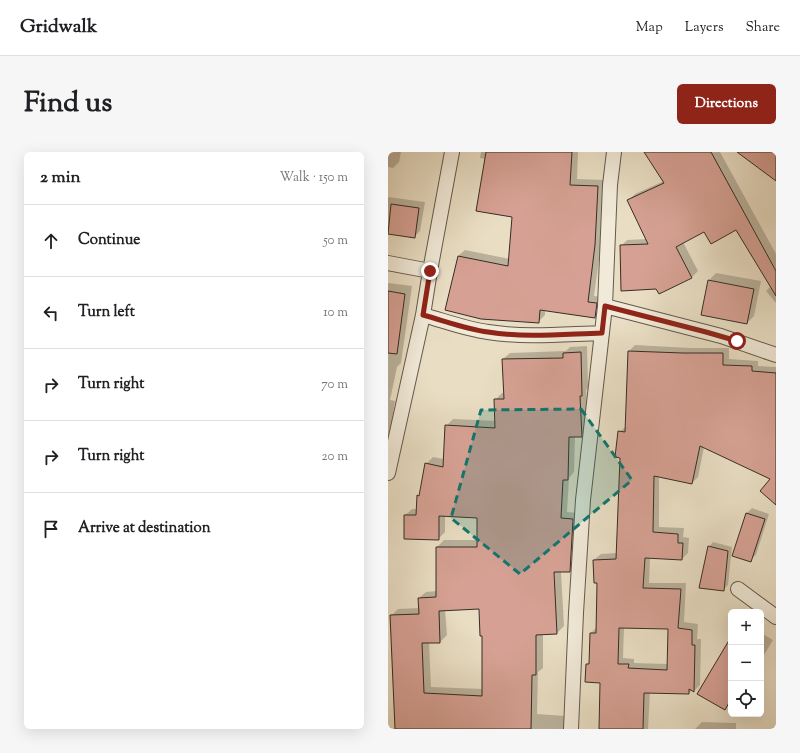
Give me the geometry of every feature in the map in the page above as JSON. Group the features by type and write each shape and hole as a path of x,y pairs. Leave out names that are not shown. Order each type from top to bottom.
{"street":[{"path":"388,473 423,315 452,152"},
{"path":"571,729 583,500 605,306 610,185 614,152"},
{"path":"388,263 430,271"},
{"path":"605,306 721,336 776,356"},
{"path":"423,315 464,327 489,332 518,334 602,333"},
{"path":"738,589 776,616"}],"highlighted area":[{"path":"581,409 632,480 520,574 451,518 481,410"}],"building":[{"path":"486,152 572,152 570,185 598,186 595,245 588,302 597,303 595,318 540,310 539,323 481,319 445,310 458,256 508,266 512,217 476,211"},
{"path":"644,152 711,152 776,271 776,296 736,230 711,244 704,232 676,247 692,278 659,294 656,289 621,291 620,245 648,244 627,200 664,183"},
{"path":"737,152 776,152 776,181"},
{"path":"391,204 419,208 415,238 388,234"},
{"path":"708,280 754,289 747,324 701,315"},
{"path":"388,291 405,294 397,354 388,353"},
{"path":"628,351 723,353 723,365 752,366 752,371 776,373 776,505 760,491 770,479 700,446 692,484 654,476 653,532 678,534 678,543 683,543 682,560 645,558 643,588 681,589 678,628 692,630 692,645 695,645 694,692 689,689 689,694 644,693 643,729 599,729 600,683 585,682 586,664 589,664 590,633 596,633 597,583 594,583 593,560 616,559 620,458 615,457 618,431 625,432","holes":["619,628 668,629 667,670 628,668 629,664 618,664"]},
{"path":"581,352 582,396 580,396 582,437 569,437 568,480 563,480 561,518 573,519 570,572 554,572 557,634 536,635 536,675 532,675 531,729 395,729 390,615 419,614 418,598 436,597 436,547 477,547 477,518 439,516 439,540 404,539 404,515 416,515 417,495 419,496 425,463 443,467 445,425 495,428 494,399 504,399 502,359 563,358 563,353","holes":["479,609 480,636 482,636 482,696 424,693 422,643 440,643 439,611"]},
{"path":"746,513 765,519 751,562 732,556"},
{"path":"708,546 728,551 724,591 699,588"},
{"path":"728,642 728,704 725,710 697,694"}],"route":[{"path":"430,271 423,315 464,327 489,332 518,334 602,333 605,306 737,341"}]}
